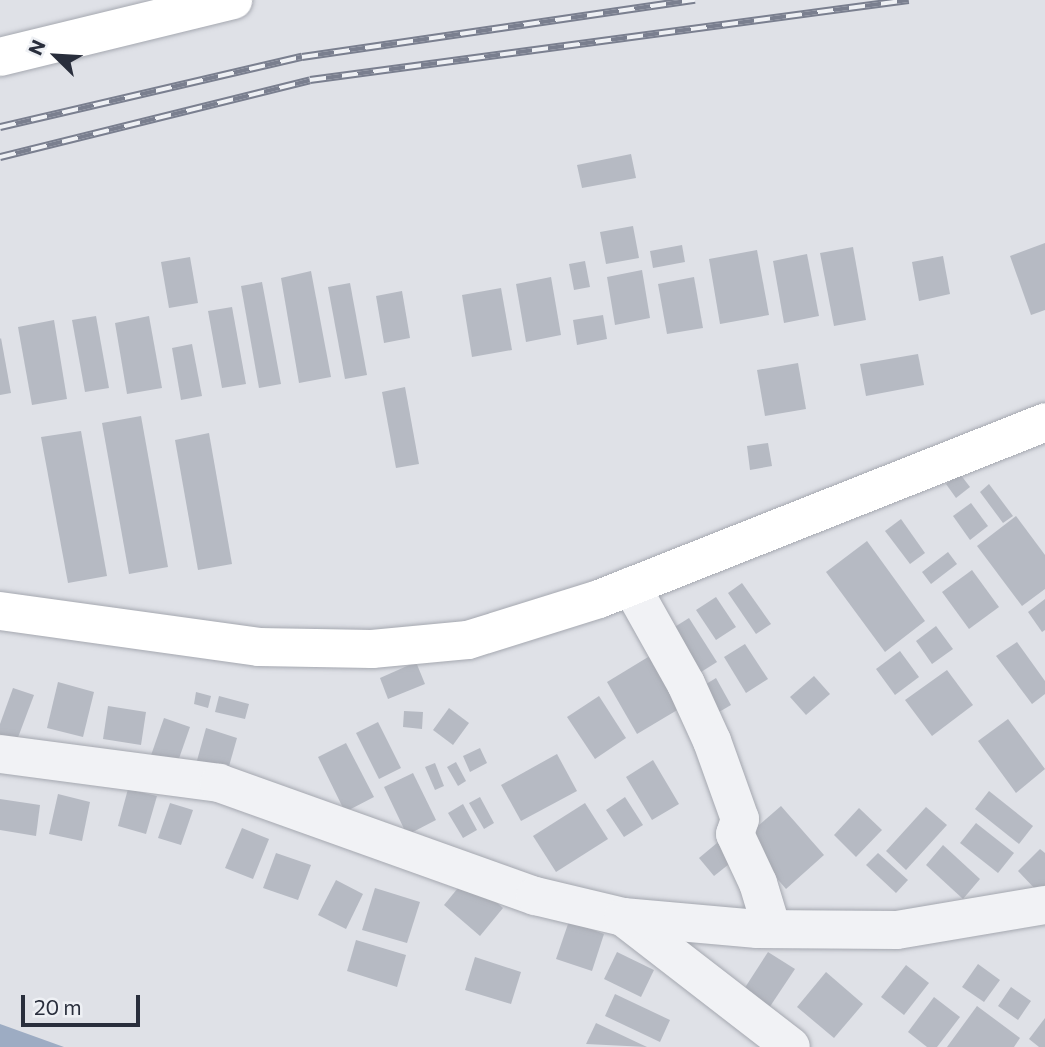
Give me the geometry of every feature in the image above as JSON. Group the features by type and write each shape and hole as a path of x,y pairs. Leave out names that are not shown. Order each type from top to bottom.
{"main road":[{"path":"0,57 233,0"},
{"path":"0,611 259,647 372,649 468,640 631,586 1045,422"}],"street":[{"path":"631,586 686,684 712,741 740,819 735,834 758,883 772,929"},
{"path":"0,754 219,783 535,896 623,918 772,929 897,930 1045,905"},
{"path":"623,918 791,1047"}],"water":[{"path":"0,1024 64,1047 0,1047"}],"building":[{"path":"631,154 636,178 582,188 577,165"},
{"path":"633,226 639,258 606,264 600,232"},
{"path":"1045,243 1045,310 1031,315 1010,256"},
{"path":"682,245 685,262 653,268 650,251"},
{"path":"853,247 866,320 834,326 820,253"},
{"path":"757,250 769,315 720,324 709,259"},
{"path":"807,254 819,316 784,323 773,261"},
{"path":"943,256 950,294 919,301 912,262"},
{"path":"190,257 198,303 169,308 161,262"},
{"path":"585,261 590,287 574,290 569,264"},
{"path":"642,270 650,318 615,325 607,277"},
{"path":"311,271 331,377 299,383 281,278"},
{"path":"551,277 561,335 526,342 516,284"},
{"path":"694,277 703,328 667,334 658,284"},
{"path":"262,282 281,384 259,388 241,286"},
{"path":"350,283 367,375 345,379 328,287"},
{"path":"501,288 512,350 472,357 462,295"},
{"path":"402,291 410,338 384,343 376,296"},
{"path":"232,307 246,384 222,388 208,311"},
{"path":"603,315 607,339 577,345 573,320"},
{"path":"96,316 109,388 85,392 72,320"},
{"path":"149,316 162,388 127,394 115,323"},
{"path":"54,320 67,399 32,405 18,327"},
{"path":"0,339 11,393 0,395"},
{"path":"192,344 202,396 181,400 172,348"},
{"path":"918,354 924,385 866,396 860,364"},
{"path":"798,363 806,409 765,416 757,370"},
{"path":"405,387 419,464 396,468 382,392"},
{"path":"141,416 168,567 129,574 102,423"},
{"path":"81,431 107,576 68,583 41,437"},
{"path":"209,433 232,564 198,570 175,440"},
{"path":"768,443 772,466 750,470 747,446"},
{"path":"960,474 970,487 956,498 946,484"},
{"path":"989,484 1013,516 1003,523 980,492"},
{"path":"971,503 988,526 970,540 953,516"},
{"path":"1016,516 1045,555 1045,589 1022,606 977,546"},
{"path":"901,519 925,553 910,564 885,531"},
{"path":"867,541 925,621 885,652 826,572"},
{"path":"948,552 957,564 931,584 922,572"},
{"path":"972,570 999,607 969,629 942,592"},
{"path":"742,583 771,624 756,634 728,593"},
{"path":"716,597 736,627 716,640 696,610"},
{"path":"1045,599 1045,630 1042,632 1028,612"},
{"path":"689,618 717,662 693,677 665,633"},
{"path":"936,626 953,649 932,664 916,641"},
{"path":"1017,642 1045,681 1045,694 1032,704 996,656"},
{"path":"745,644 768,679 746,693 724,657"},
{"path":"658,651 689,703 637,734 607,682"},
{"path":"900,651 919,677 895,695 876,669"},
{"path":"416,662 425,684 388,699 380,678"},
{"path":"947,670 973,705 932,736 905,700"},
{"path":"814,676 830,694 806,715 790,697"},
{"path":"716,678 731,705 707,719 693,692"},
{"path":"58,682 94,692 83,737 47,728"},
{"path":"13,688 34,695 14,748 0,742 0,724"},
{"path":"196,692 211,696 208,708 194,704"},
{"path":"219,696 249,704 245,719 215,712"},
{"path":"599,696 626,738 595,759 567,717"},
{"path":"108,706 146,712 141,745 103,739"},
{"path":"449,708 469,723 453,745 433,730"},
{"path":"404,711 423,712 422,729 403,727"},
{"path":"164,718 190,727 175,770 149,761"},
{"path":"1008,719 1045,769 1016,793 978,741"},
{"path":"378,722 401,768 379,779 356,733"},
{"path":"206,728 237,738 224,784 193,775"},
{"path":"346,743 374,797 345,812 318,757"},
{"path":"480,748 487,763 470,772 463,756"},
{"path":"557,754 577,791 521,821 501,785"},
{"path":"653,760 679,804 652,820 626,777"},
{"path":"456,762 466,781 458,786 447,767"},
{"path":"435,763 444,786 435,790 425,767"},
{"path":"413,773 436,820 407,835 384,787"},
{"path":"128,789 157,796 146,834 118,826"},
{"path":"989,791 1033,826 1019,844 975,809"},
{"path":"58,794 90,802 82,841 49,834"},
{"path":"480,797 494,823 484,829 469,803"},
{"path":"625,797 643,825 624,837 606,810"},
{"path":"0,799 40,805 36,836 0,830"},
{"path":"170,803 193,810 181,845 158,838"},
{"path":"585,803 608,839 556,872 533,836"},
{"path":"463,804 477,830 463,838 448,813"},
{"path":"781,806 824,855 786,889 743,839"},
{"path":"926,807 947,825 906,870 886,851"},
{"path":"859,808 882,830 856,857 834,835"},
{"path":"976,823 1014,853 998,873 960,843"},
{"path":"242,828 269,839 253,879 225,868"},
{"path":"723,838 738,857 714,876 699,858"},
{"path":"943,845 980,879 963,899 926,865"},
{"path":"1040,849 1045,853 1045,885 1038,892 1018,871"},
{"path":"276,853 311,865 298,900 263,888"},
{"path":"878,853 908,880 896,893 866,865"},
{"path":"467,877 503,908 480,936 444,905"},
{"path":"336,880 363,894 346,929 318,915"},
{"path":"375,888 420,902 407,943 362,930"},
{"path":"569,921 604,934 592,971 556,959"},
{"path":"356,940 406,955 397,987 347,971"},
{"path":"617,952 654,970 641,997 604,979"},
{"path":"768,952 795,969 761,1020 735,1003"},
{"path":"475,957 521,972 511,1004 465,990"},
{"path":"978,964 1000,980 984,1002 962,987"},
{"path":"906,965 929,983 904,1015 881,997"},
{"path":"826,972 863,1004 834,1038 797,1007"},
{"path":"1011,987 1031,1001 1018,1020 998,1006"},
{"path":"615,994 670,1020 660,1042 605,1016"},
{"path":"934,997 960,1017 937,1047 927,1047 908,1032"},
{"path":"977,1006 1020,1038 1014,1047 947,1047"},
{"path":"1045,1018 1045,1047 1039,1047 1029,1039"},
{"path":"596,1023 647,1047 586,1044"}],"railway":[{"path":"0,127 302,57 695,0"},
{"path":"0,157 310,80 909,0"}]}
